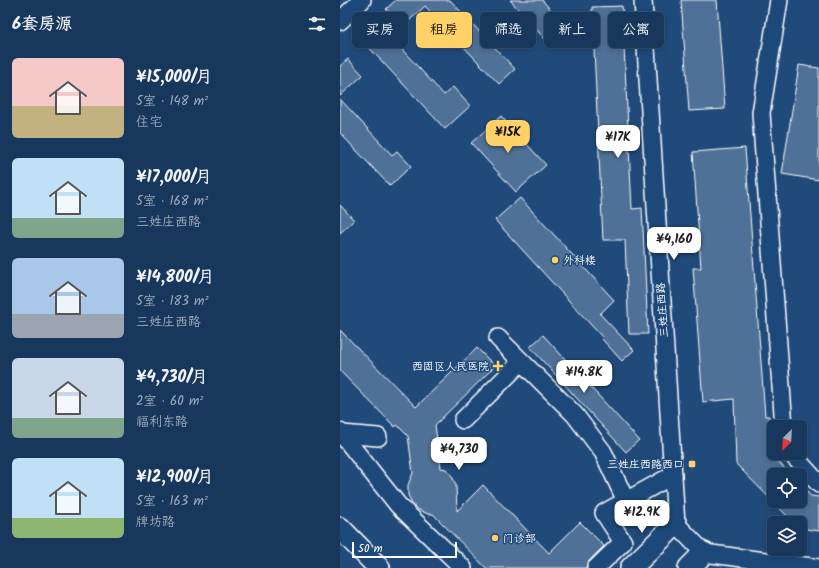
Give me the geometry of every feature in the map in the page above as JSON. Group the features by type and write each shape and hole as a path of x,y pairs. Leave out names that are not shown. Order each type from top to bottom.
{"main road":[{"path":"631,568 676,524"},
{"path":"340,528 379,568"},
{"path":"689,568 704,553"}],"street":[{"path":"340,21 362,0"},
{"name":"三姓庄西路","path":"643,0 676,524"},
{"path":"779,0 761,113 783,420"},
{"path":"498,338 575,416 603,452 626,501"},
{"path":"462,420 521,362"},
{"path":"341,434 378,437"},
{"path":"341,434 398,505 463,568"},
{"path":"797,460 819,484"},
{"path":"596,568 623,542 604,513 673,475"},
{"path":"676,524 704,553 818,568"}],"building":[{"path":"396,0 450,0 461,12 431,12 425,6 419,12 416,12 416,14 408,22 408,12 388,12 386,9"},
{"path":"510,0 542,0 552,12 544,12 544,38 536,29 536,12 521,12"},
{"path":"681,0 717,0 725,109 689,111"},
{"path":"622,6 622,12 608,12 608,48 624,48 632,209 642,208 648,334 629,334 625,240 603,240 594,48 600,48 600,12 592,12 592,7"},
{"path":"472,23 480,32 480,48 495,48 515,69 499,84 465,48 472,48"},
{"path":"369,48 401,48 444,95 453,87 470,106 445,129"},
{"path":"348,59 363,75 340,96 340,66"},
{"path":"799,65 819,68 819,180 782,174"},
{"path":"340,99 392,155 397,151 411,166 390,186 340,133"},
{"path":"501,116 546,165 516,192 471,143"},
{"path":"745,148 765,416 769,416 769,420 767,420 767,460 777,460 784,468 767,468 767,496 736,464 734,399 703,402 693,268 701,268 693,152"},
{"name":"外科楼","path":"520,198 614,300 600,314 634,350 622,361 602,339 603,338 495,220"},
{"path":"340,205 354,220 340,233"},
{"path":"340,330 416,407 477,348 495,366 435,425 441,468 446,469 452,476 456,485 457,511 483,485 549,553 580,522 604,546 589,561 586,568 486,568 433,514 428,514 419,510 412,504 408,495 408,485 413,473 408,436 397,425 395,427 340,371"},
{"path":"543,335 639,440 626,452 530,347"},
{"path":"807,492 811,496 819,497 819,531 807,529 807,516 787,516 779,508 807,508"}],"place":[{"name":"外科楼","path":"555,260"},
{"name":"西固区人民医院","path":"498,366"},
{"name":"三姓庄西路西口","path":"692,464"},
{"name":"门诊部","path":"495,538"}]}
